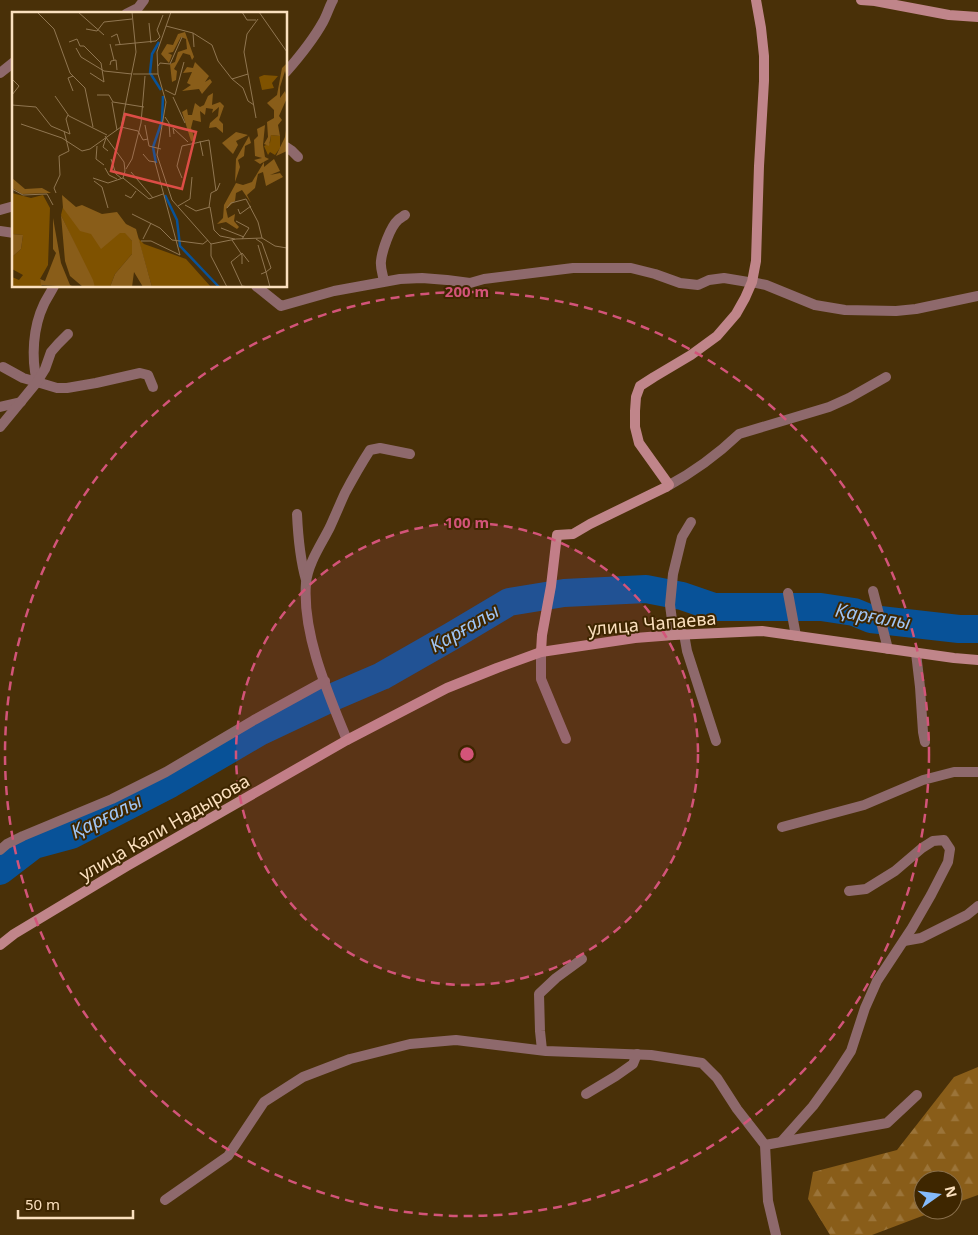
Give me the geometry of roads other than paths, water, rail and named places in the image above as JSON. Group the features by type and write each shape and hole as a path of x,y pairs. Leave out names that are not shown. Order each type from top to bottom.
{"street":[{"path":"130,12 138,8 144,0"},
{"path":"288,70 325,20 333,0"},
{"path":"667,486 639,443 634,411 640,386 691,355 717,336 736,314 746,298 752,282 756,261 764,56 756,0"},
{"path":"861,0 949,15 978,17"},
{"path":"0,73 12,64"},
{"path":"288,148 298,157"},
{"path":"384,281 381,269 384,249 397,221 405,216"},
{"path":"258,288 281,306 334,291 400,279 422,278 470,283 484,279 573,268 630,268 680,283 698,284 724,278 752,282 766,285 815,305 845,310 896,311 916,309 978,296"},
{"path":"37,382 34,370 33,349 38,323 44,305 53,288"},
{"path":"0,427 37,382 52,352 68,334"},
{"path":"3,367 23,378 57,388 81,386 140,373 148,375 153,387"},
{"path":"566,739 541,679 541,652 557,535 573,534 684,477 739,434 829,407 850,398 886,377"},
{"path":"0,407 21,402"},
{"path":"306,581 314,557 346,492 370,450 380,448 410,454"},
{"path":"297,514 298,533 306,581 307,622 326,684 347,740"},
{"path":"691,522 682,537 672,580 670,605 716,741"},
{"path":"873,591 888,649"},
{"path":"788,593 796,636"},
{"name":"улица Чапаева","path":"347,740 447,688 541,652 635,638 679,634 762,631 978,660"},
{"path":"916,652 922,732 925,742"},
{"path":"0,850 23,836 112,799 166,772 254,720 326,684"},
{"name":"улица Кали Надырова","path":"0,946 14,934 127,866 347,740"},
{"path":"782,827 864,805 923,780 954,772 978,772"},
{"path":"781,1142 834,1078 846,1058 877,981 904,941 931,895 948,862 950,849 944,840 933,841 895,871 866,889 849,891"},
{"path":"904,941 921,938 967,915 978,906"},
{"path":"967,915 978,913"},
{"path":"542,1050 539,994 556,978 582,959"},
{"path":"165,1200 228,1156 264,1102 303,1077 350,1059 410,1044 456,1040 542,1050 651,1055 702,1063 718,1078 737,1109 765,1145 768,1201 776,1235"},
{"path":"586,1094 633,1064 637,1054"},
{"path":"765,1145 887,1124 917,1095"}],"waterway":[{"name":"Қарғалы","path":"0,871 34,845 71,835 170,784 261,731 382,676 509,602 564,593 646,589 682,596 714,607 821,607 854,612 871,619 959,629 978,629"}]}
